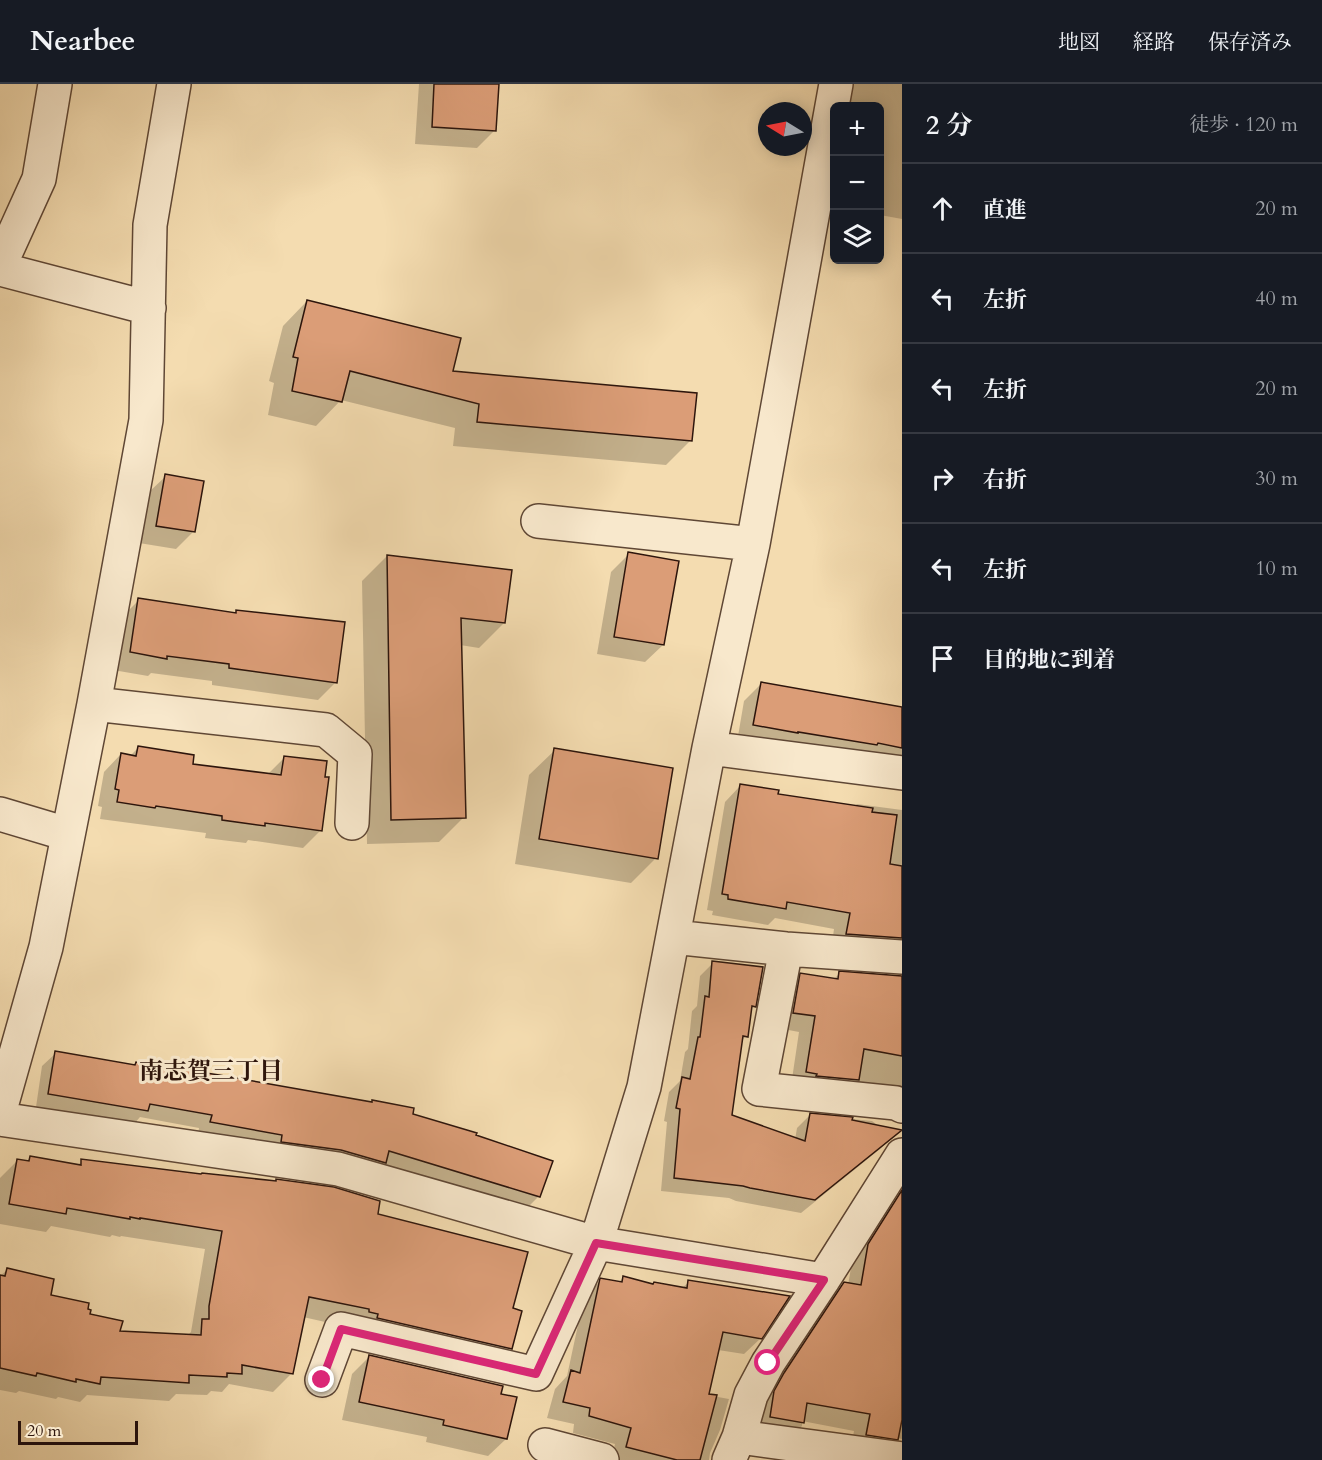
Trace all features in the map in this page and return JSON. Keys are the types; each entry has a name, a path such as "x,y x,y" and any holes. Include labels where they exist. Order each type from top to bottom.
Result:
{"street":[{"path":"55,84 39,179 0,267 149,308"},
{"path":"0,1110 46,947 94,704 146,420 150,225 174,84"},
{"path":"322,1380 341,1329 536,1374 596,1243 644,1087 709,748 753,544 836,84"},
{"path":"538,521 753,544"},
{"path":"94,704 326,730 355,754 352,823"},
{"path":"709,748 902,773"},
{"path":"0,814 67,834"},
{"path":"673,937 786,949 902,957"},
{"path":"786,949 759,1089 896,1103 902,1106"},
{"path":"0,1119 338,1169 596,1243 824,1280"},
{"path":"902,1155 824,1280 768,1363 751,1395 734,1448 902,1459"},
{"path":"545,1445 602,1460"}],"building":[{"path":"434,84 499,84 496,131 432,127"},
{"path":"307,300 461,338 453,371 697,393 692,441 477,422 479,404 350,371 342,402 292,391 298,358 293,357"},
{"path":"165,474 204,481 195,532 156,526"},
{"path":"628,552 679,561 664,645 614,637"},
{"path":"387,555 512,570 505,623 461,618 466,818 391,820"},
{"path":"138,598 236,613 236,610 345,622 337,683 229,668 229,664 167,656 167,659 130,652"},
{"path":"761,682 902,707 902,748 753,725"},
{"path":"138,746 194,755 193,764 281,775 284,756 327,761 325,777 329,777 322,831 222,820 222,816 117,802 119,790 115,789 121,753 136,756"},
{"path":"554,748 673,768 658,859 539,839"},
{"path":"740,784 779,790 778,794 873,808 872,812 897,815 890,864 902,866 902,938 846,934 850,913 787,902 786,909 728,899 728,895 722,894"},
{"path":"712,961 763,967 756,1007 752,1006 748,1037 743,1036 732,1115 805,1141 810,1113 853,1117 852,1120 902,1130 815,1200 743,1186 674,1178 680,1109 676,1108 682,1077 690,1079 698,1037 700,1037 705,996 709,997"},
{"path":"839,971 902,976 902,1056 864,1049 859,1080 816,1076 817,1074 806,1072 815,1016 793,1013 800,973 838,979"},
{"path":"55,1051 135,1065 136,1062 219,1075 414,1108 413,1114 477,1133 476,1135 553,1161 540,1197 389,1151 386,1163 341,1150 281,1142 282,1135 210,1122 212,1115 150,1104 148,1111 48,1094"},
{"path":"30,1156 81,1165 81,1159 334,1187 380,1201 378,1214 528,1252 513,1308 522,1311 512,1349 377,1318 378,1314 369,1312 369,1309 309,1297 293,1374 242,1365 242,1374 227,1373 227,1377 189,1375 189,1383 101,1377 100,1384 76,1379 76,1382 37,1373 36,1376 0,1368 0,1275 5,1276 7,1268 54,1279 51,1295 89,1303 90,1314 123,1321 120,1331 201,1335 202,1319 209,1319 209,1306 222,1231 67,1208 66,1214 9,1204 17,1159 29,1161"},
{"path":"902,1190 902,1420 898,1440 866,1435 870,1414 807,1403 804,1423 770,1417 774,1391 844,1282 861,1285 868,1244"},
{"path":"623,1276 653,1284 654,1282 687,1288 688,1280 790,1296 762,1339 723,1332 709,1394 717,1395 700,1460 677,1460 626,1447 631,1428 589,1416 590,1408 563,1402 571,1370 580,1373 600,1278 622,1282"},
{"path":"369,1355 503,1386 501,1394 517,1397 507,1439 443,1425 444,1420 359,1402"}],"district":[{"name":"南志賀三丁目","path":"211,1071"}],"route":[{"path":"322,1380 341,1329 536,1374 596,1243 824,1280 768,1363"}]}
